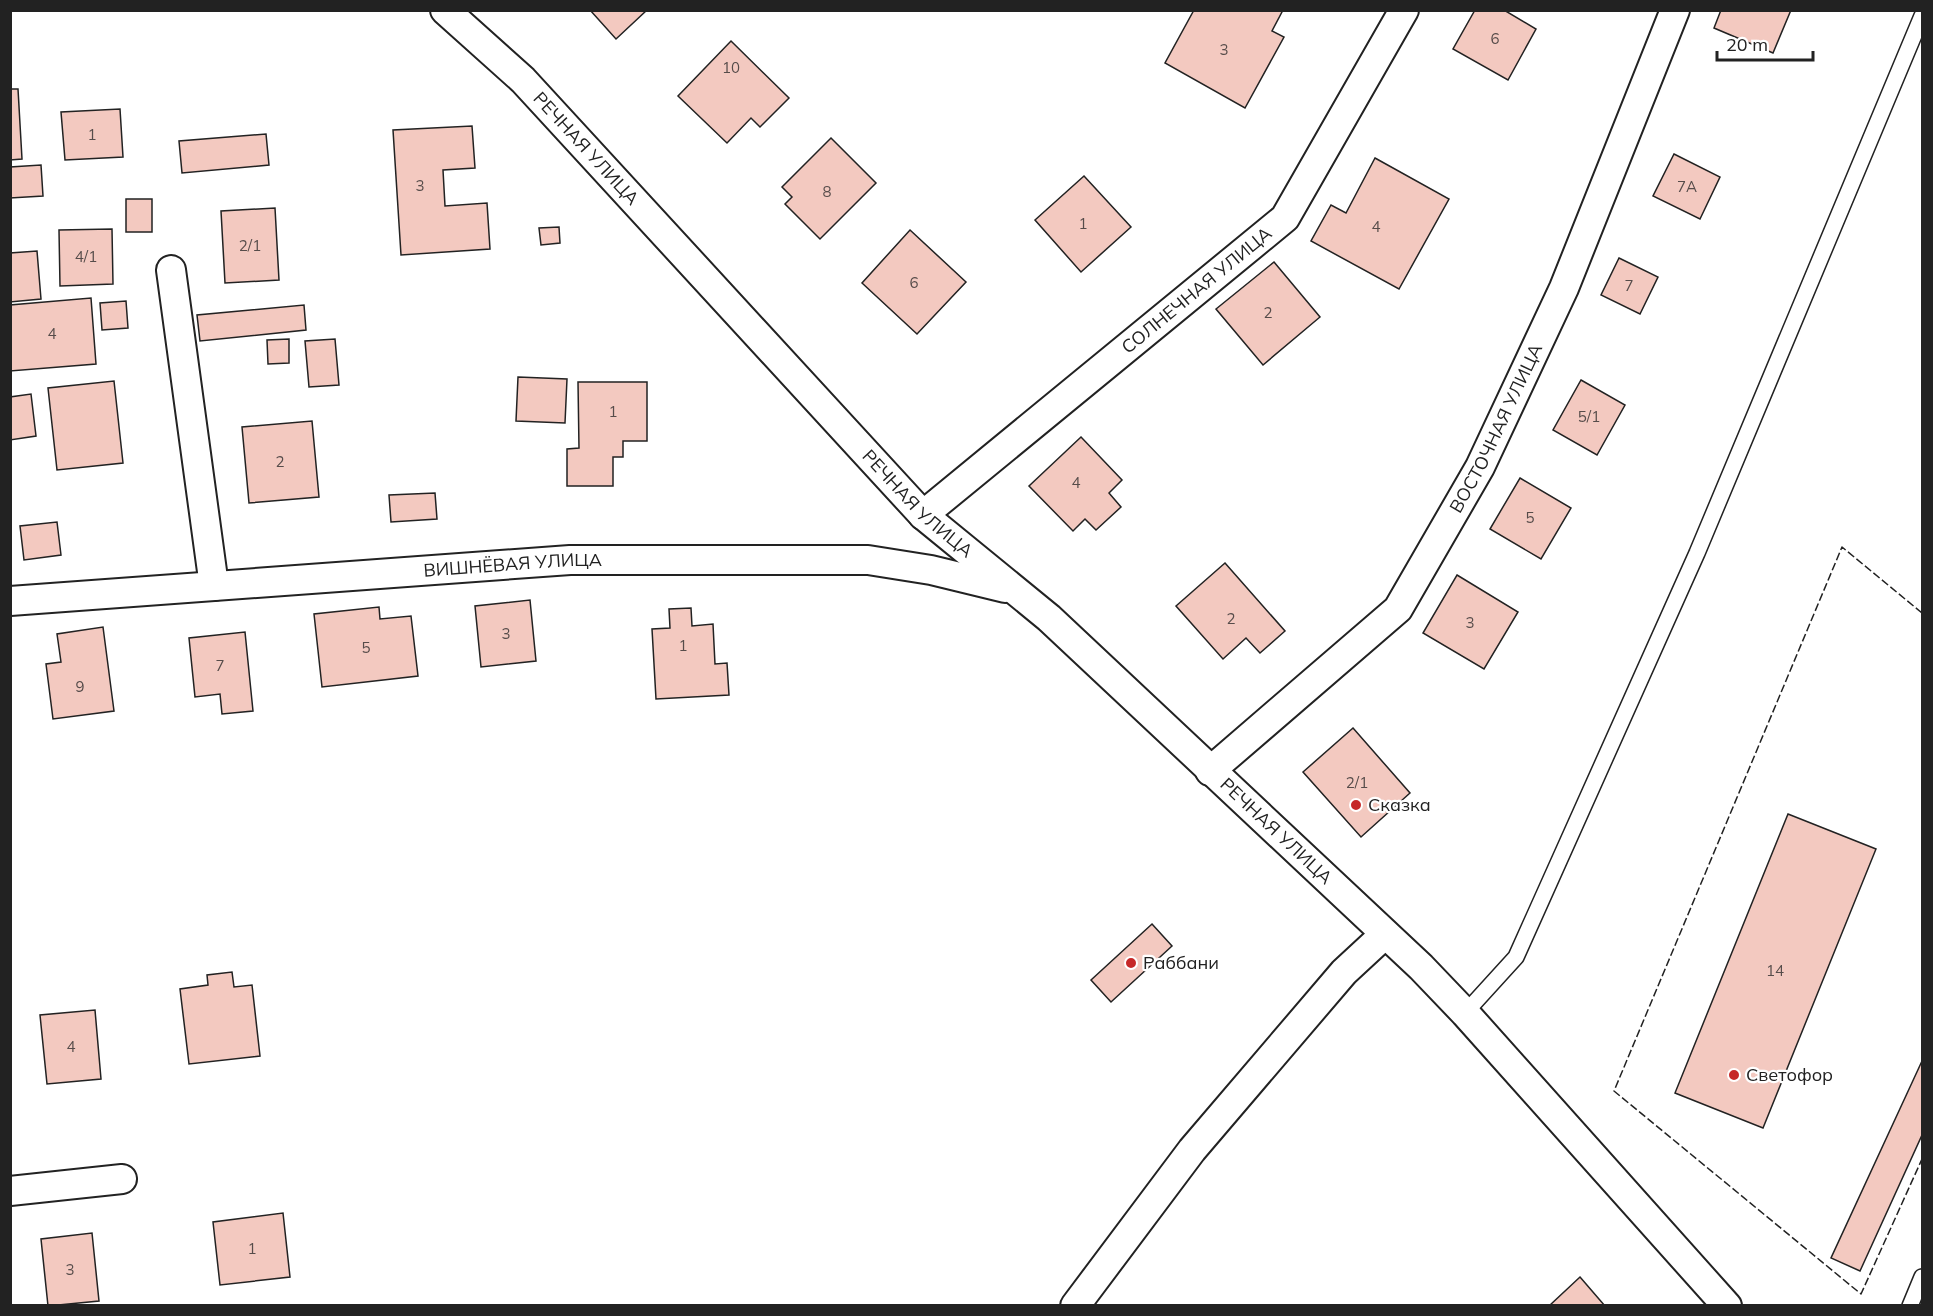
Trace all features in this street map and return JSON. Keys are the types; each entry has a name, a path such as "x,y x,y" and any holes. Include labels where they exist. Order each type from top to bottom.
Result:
{"street":[{"name":"РЕЧНАЯ УЛИЦА","path":"446,10 523,80 923,515 1049,618 1384,935 1421,967 1727,1305"},
{"name":"СОЛНЕЧНАЯ УЛИЦА","path":"923,515 1285,218 1404,10"},
{"name":"ВОСТОЧНАЯ УЛИЦА","path":"1210,771 1398,609 1480,467 1564,288 1675,10"},
{"path":"171,270 214,586"},
{"name":"ВИШНЁВАЯ УЛИЦА","path":"10,601 570,560 868,560 931,570 1013,590"},
{"path":"1075,1305 1192,1150 1344,972 1384,935"},
{"path":"10,1191 122,1179"}],"lane":[{"path":"1465,1013 1516,957 1697,554 1923,16"},
{"path":"1910,1305 1923,1277"}],"building":[{"path":"590,10 647,10 616,39"},
{"path":"1194,10 1283,10 1272,31 1284,37 1245,108 1165,63"},
{"path":"1475,10 1504,10 1536,29 1508,80 1453,49"},
{"path":"1721,10 1791,10 1773,53 1714,28"},
{"path":"731,41 789,98 760,127 751,118 727,143 678,96"},
{"path":"10,89 18,89 22,159 10,160"},
{"path":"120,109 123,157 65,160 61,112"},
{"path":"472,126 475,168 443,170 445,206 487,203 490,249 401,255 393,130"},
{"path":"266,134 269,165 182,173 179,141"},
{"path":"831,138 876,183 820,239 785,204 792,197 782,187"},
{"path":"1674,154 1720,177 1700,219 1653,196"},
{"path":"1375,158 1449,199 1399,289 1311,241 1331,205 1346,213"},
{"path":"41,165 43,196 10,198 10,167"},
{"path":"1084,176 1131,227 1081,272 1035,220"},
{"path":"126,199 152,199 152,232 126,232"},
{"path":"275,208 279,280 225,283 221,211"},
{"path":"559,227 560,243 541,245 539,228"},
{"path":"112,229 113,284 60,286 59,230"},
{"path":"910,230 966,282 917,334 862,283"},
{"path":"37,251 41,299 10,302 10,253"},
{"path":"1619,258 1658,277 1640,314 1601,295"},
{"path":"1274,262 1320,317 1263,365 1216,309"},
{"path":"91,298 96,364 10,371 10,305"},
{"path":"126,301 128,328 102,330 100,303"},
{"path":"304,305 306,330 200,341 197,315"},
{"path":"289,339 289,363 268,364 267,340"},
{"path":"335,339 339,385 309,387 305,341"},
{"path":"518,377 567,379 565,423 516,421"},
{"path":"1581,380 1625,405 1597,455 1553,430"},
{"path":"114,381 123,463 57,470 48,388"},
{"path":"578,382 647,382 647,441 623,441 623,457 613,457 613,486 567,486 567,449 579,448"},
{"path":"31,394 36,436 10,440 10,397"},
{"path":"312,421 319,497 249,503 242,427"},
{"path":"1081,437 1122,480 1109,493 1121,507 1096,530 1085,519 1073,531 1029,486"},
{"path":"1520,478 1571,508 1541,559 1490,529"},
{"path":"435,493 437,519 391,522 389,495"},
{"path":"57,522 61,555 24,560 20,526"},
{"path":"1225,563 1285,631 1260,653 1246,638 1223,659 1176,606"},
{"path":"1457,575 1518,612 1484,669 1423,633"},
{"path":"530,600 536,661 481,667 475,606"},
{"path":"379,607 380,619 411,616 418,676 322,687 314,614"},
{"path":"691,608 692,626 713,624 715,664 727,663 729,695 656,699 652,629 670,628 669,609"},
{"path":"103,627 114,711 53,719 46,664 61,662 57,634"},
{"path":"245,632 253,711 222,714 220,694 195,697 189,638"},
{"path":"1353,728 1410,793 1361,837 1303,772"},
{"path":"1788,814 1876,849 1763,1128 1675,1093"},
{"name":"Раббани","path":"1152,924 1172,946 1111,1002 1091,980"},
{"path":"232,972 234,987 252,985 260,1056 189,1064 180,989 208,985 207,975"},
{"path":"95,1010 101,1079 47,1084 40,1015"},
{"path":"1922,1061 1922,1135 1860,1271 1831,1258"},
{"path":"283,1213 290,1277 220,1285 213,1222"},
{"path":"92,1233 99,1301 48,1306 41,1239"},
{"path":"1580,1277 1605,1306 1549,1306"}],"fence":[{"path":"1922,613 1842,547 1614,1091 1861,1294 1922,1159"}],"place":[{"name":"Сказка","path":"1356,805"},
{"name":"Раббани","path":"1131,963"},
{"name":"Светофор","path":"1734,1075"}]}
